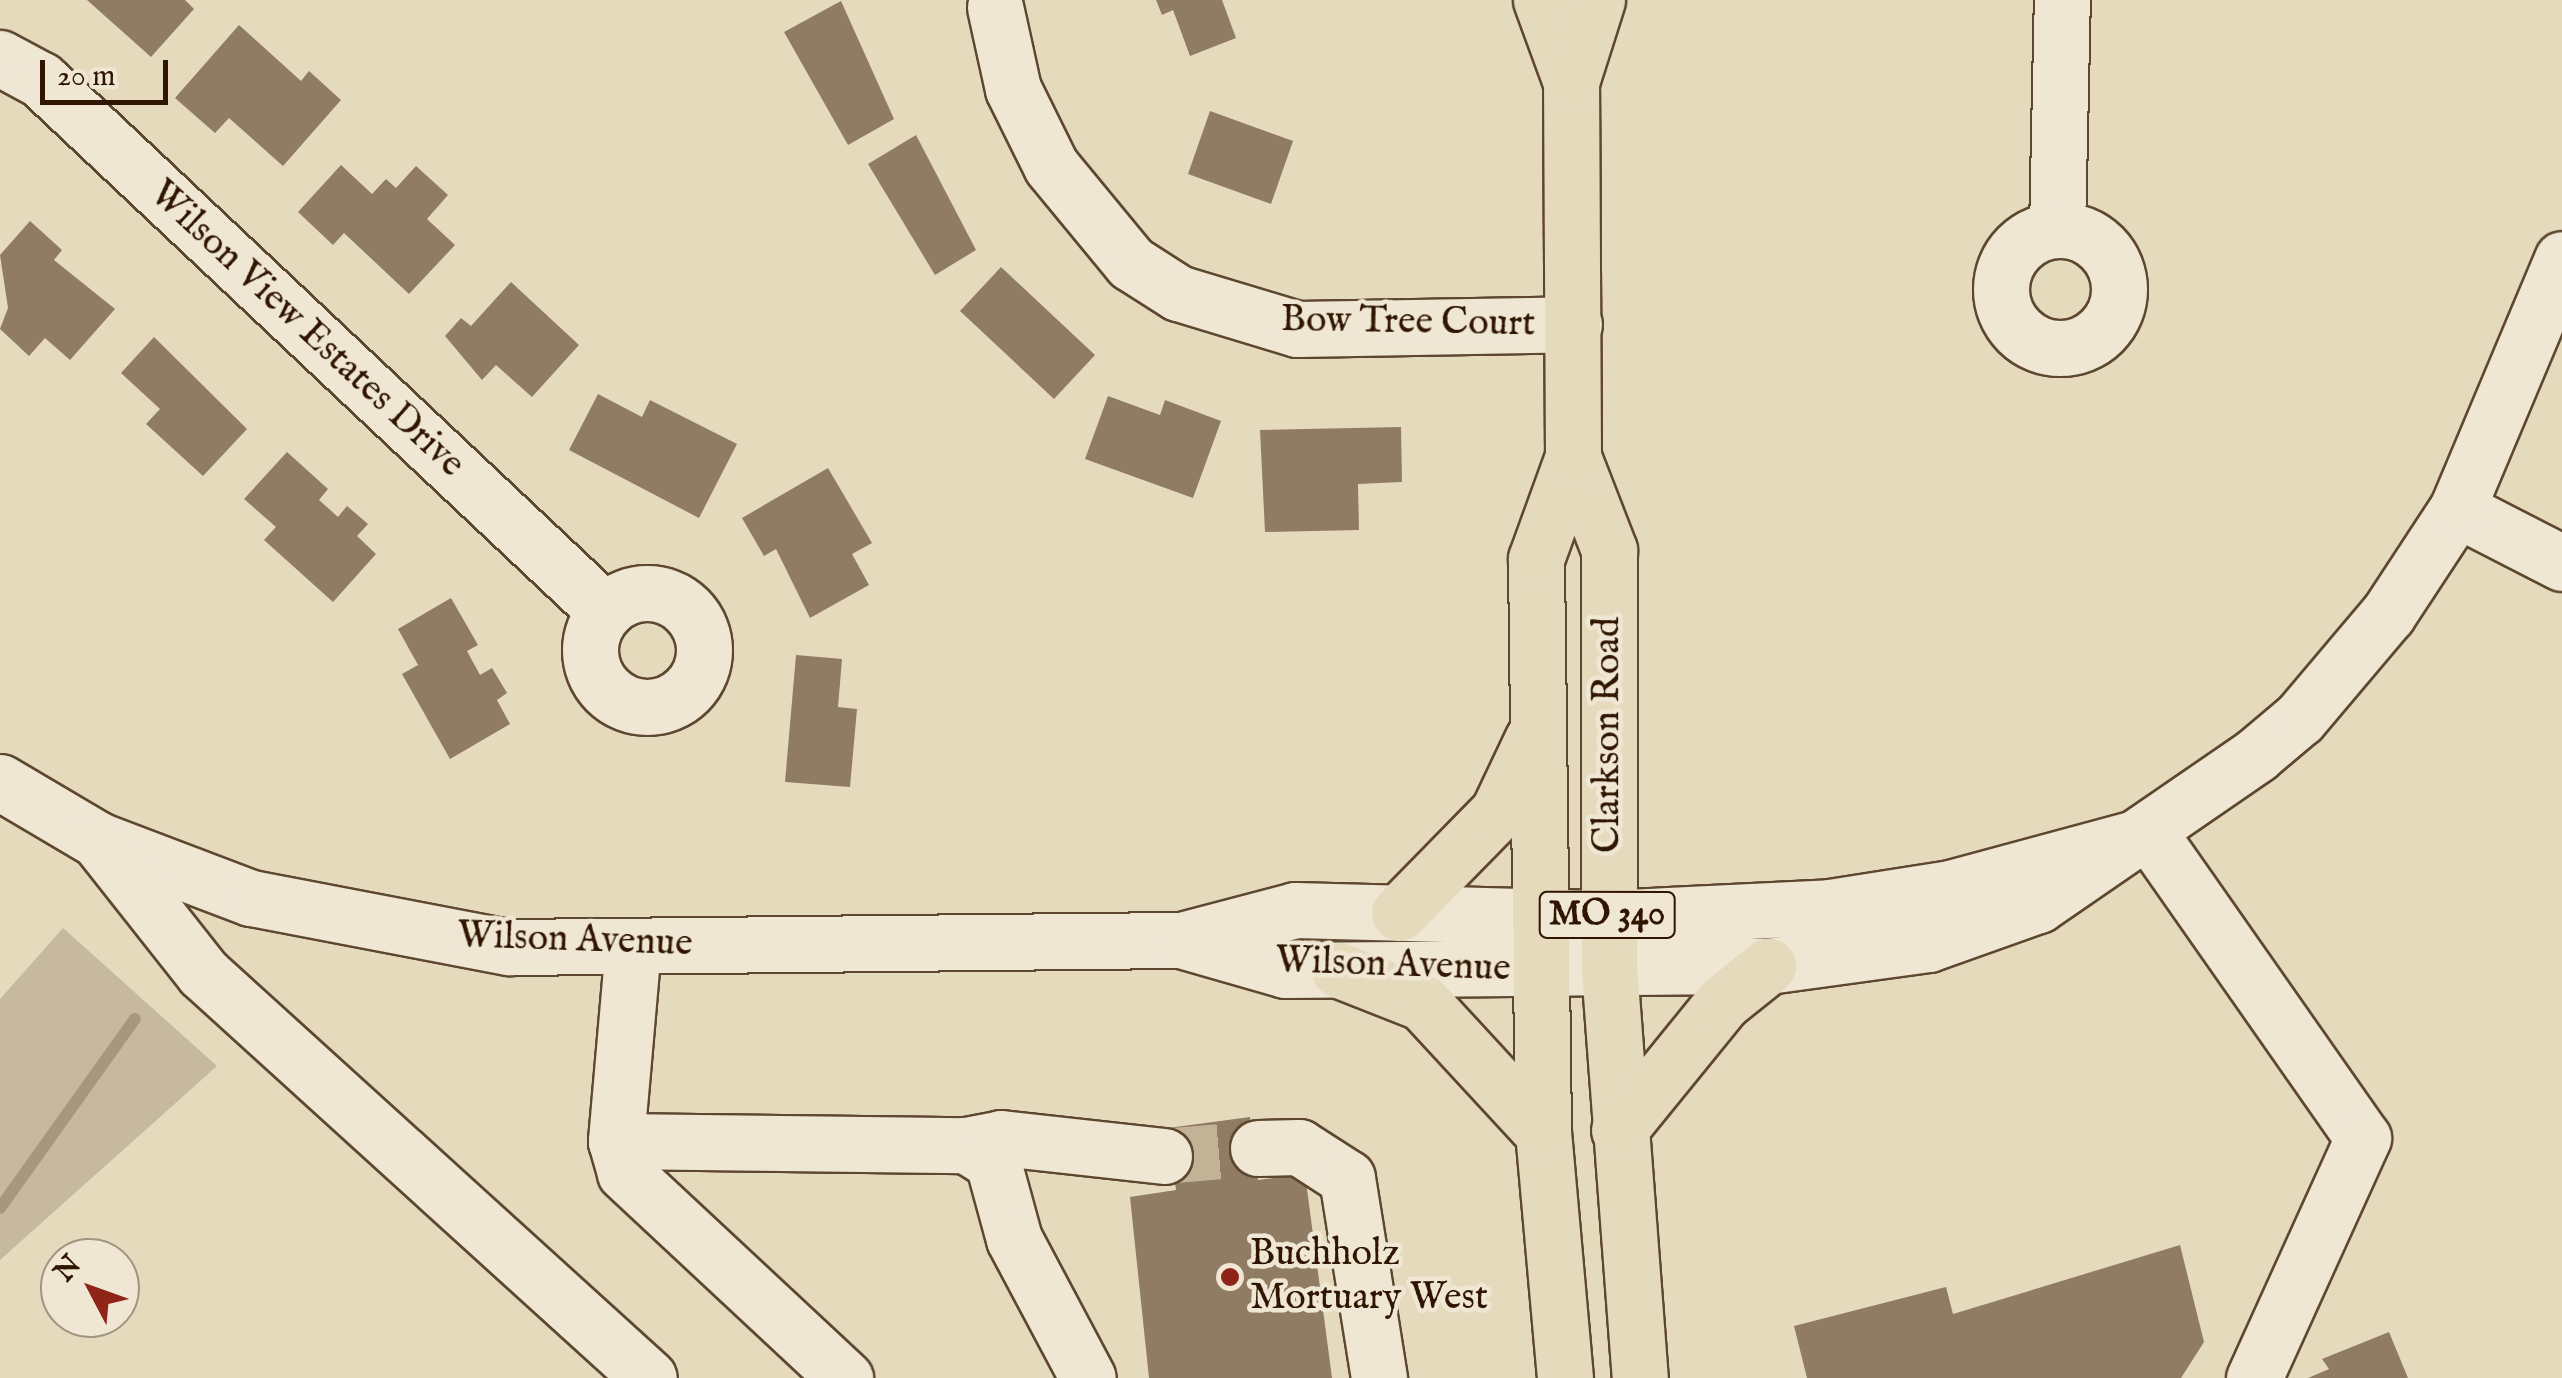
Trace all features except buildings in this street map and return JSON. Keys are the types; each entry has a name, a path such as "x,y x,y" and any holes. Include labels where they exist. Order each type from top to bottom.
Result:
{"main road":[{"name":"Clarkson Road","path":"1541,0 1571,82"},
{"name":"Clarkson Road","path":"1565,1378 1543,1133 1536,559 1573,457 1571,82 1597,0"},
{"name":"Clarkson Road","path":"1573,457 1609,550 1608,943 1640,1378"},
{"path":"1400,913 1498,812 1538,728"},
{"path":"1620,1130 1723,1002 1768,966"},
{"path":"1339,970 1423,1004 1543,1133"}],"street":[{"path":"2057,230 2062,0"},
{"name":"Bow Tree Court","path":"991,2 1013,89 1051,166 1131,262 1178,293 1297,329 1574,324"},
{"name":"Wilson View Estates Drive","path":"0,58 41,80 604,611"},
{"path":"1608,943 1768,966 1928,944 2038,904 2150,834 2300,718 2388,614 2457,508 2562,259"},
{"path":"2457,508 2562,563"},
{"name":"Wilson Avenue","path":"0,782 98,840 251,898 370,927 509,947 1181,940 1295,910 1538,917 1608,943"},
{"path":"1608,943 1933,891 2150,834"},
{"path":"2150,834 2364,1138 2254,1378"},
{"path":"98,840 203,973 648,1378"},
{"name":"Wilson Avenue","path":"1181,940 1284,970 1539,970 1608,943"},
{"path":"633,946 616,1142 644,1198 845,1378"},
{"path":"616,1142 966,1145 1001,1138 1164,1156"},
{"path":"966,1145 992,1162 1014,1240 1088,1378"},
{"path":"1258,1148 1299,1147 1347,1178 1378,1378"}],"shaded area":[{"path":"63,928 217,1066 0,1260 0,999"}],"waterway":[{"path":"0,1208 135,1019"}],"tunnel":[{"path":"1164,1156 1258,1148"}],"place":[{"name":"Buchholz Mortuary West","path":"1230,1277"}]}
